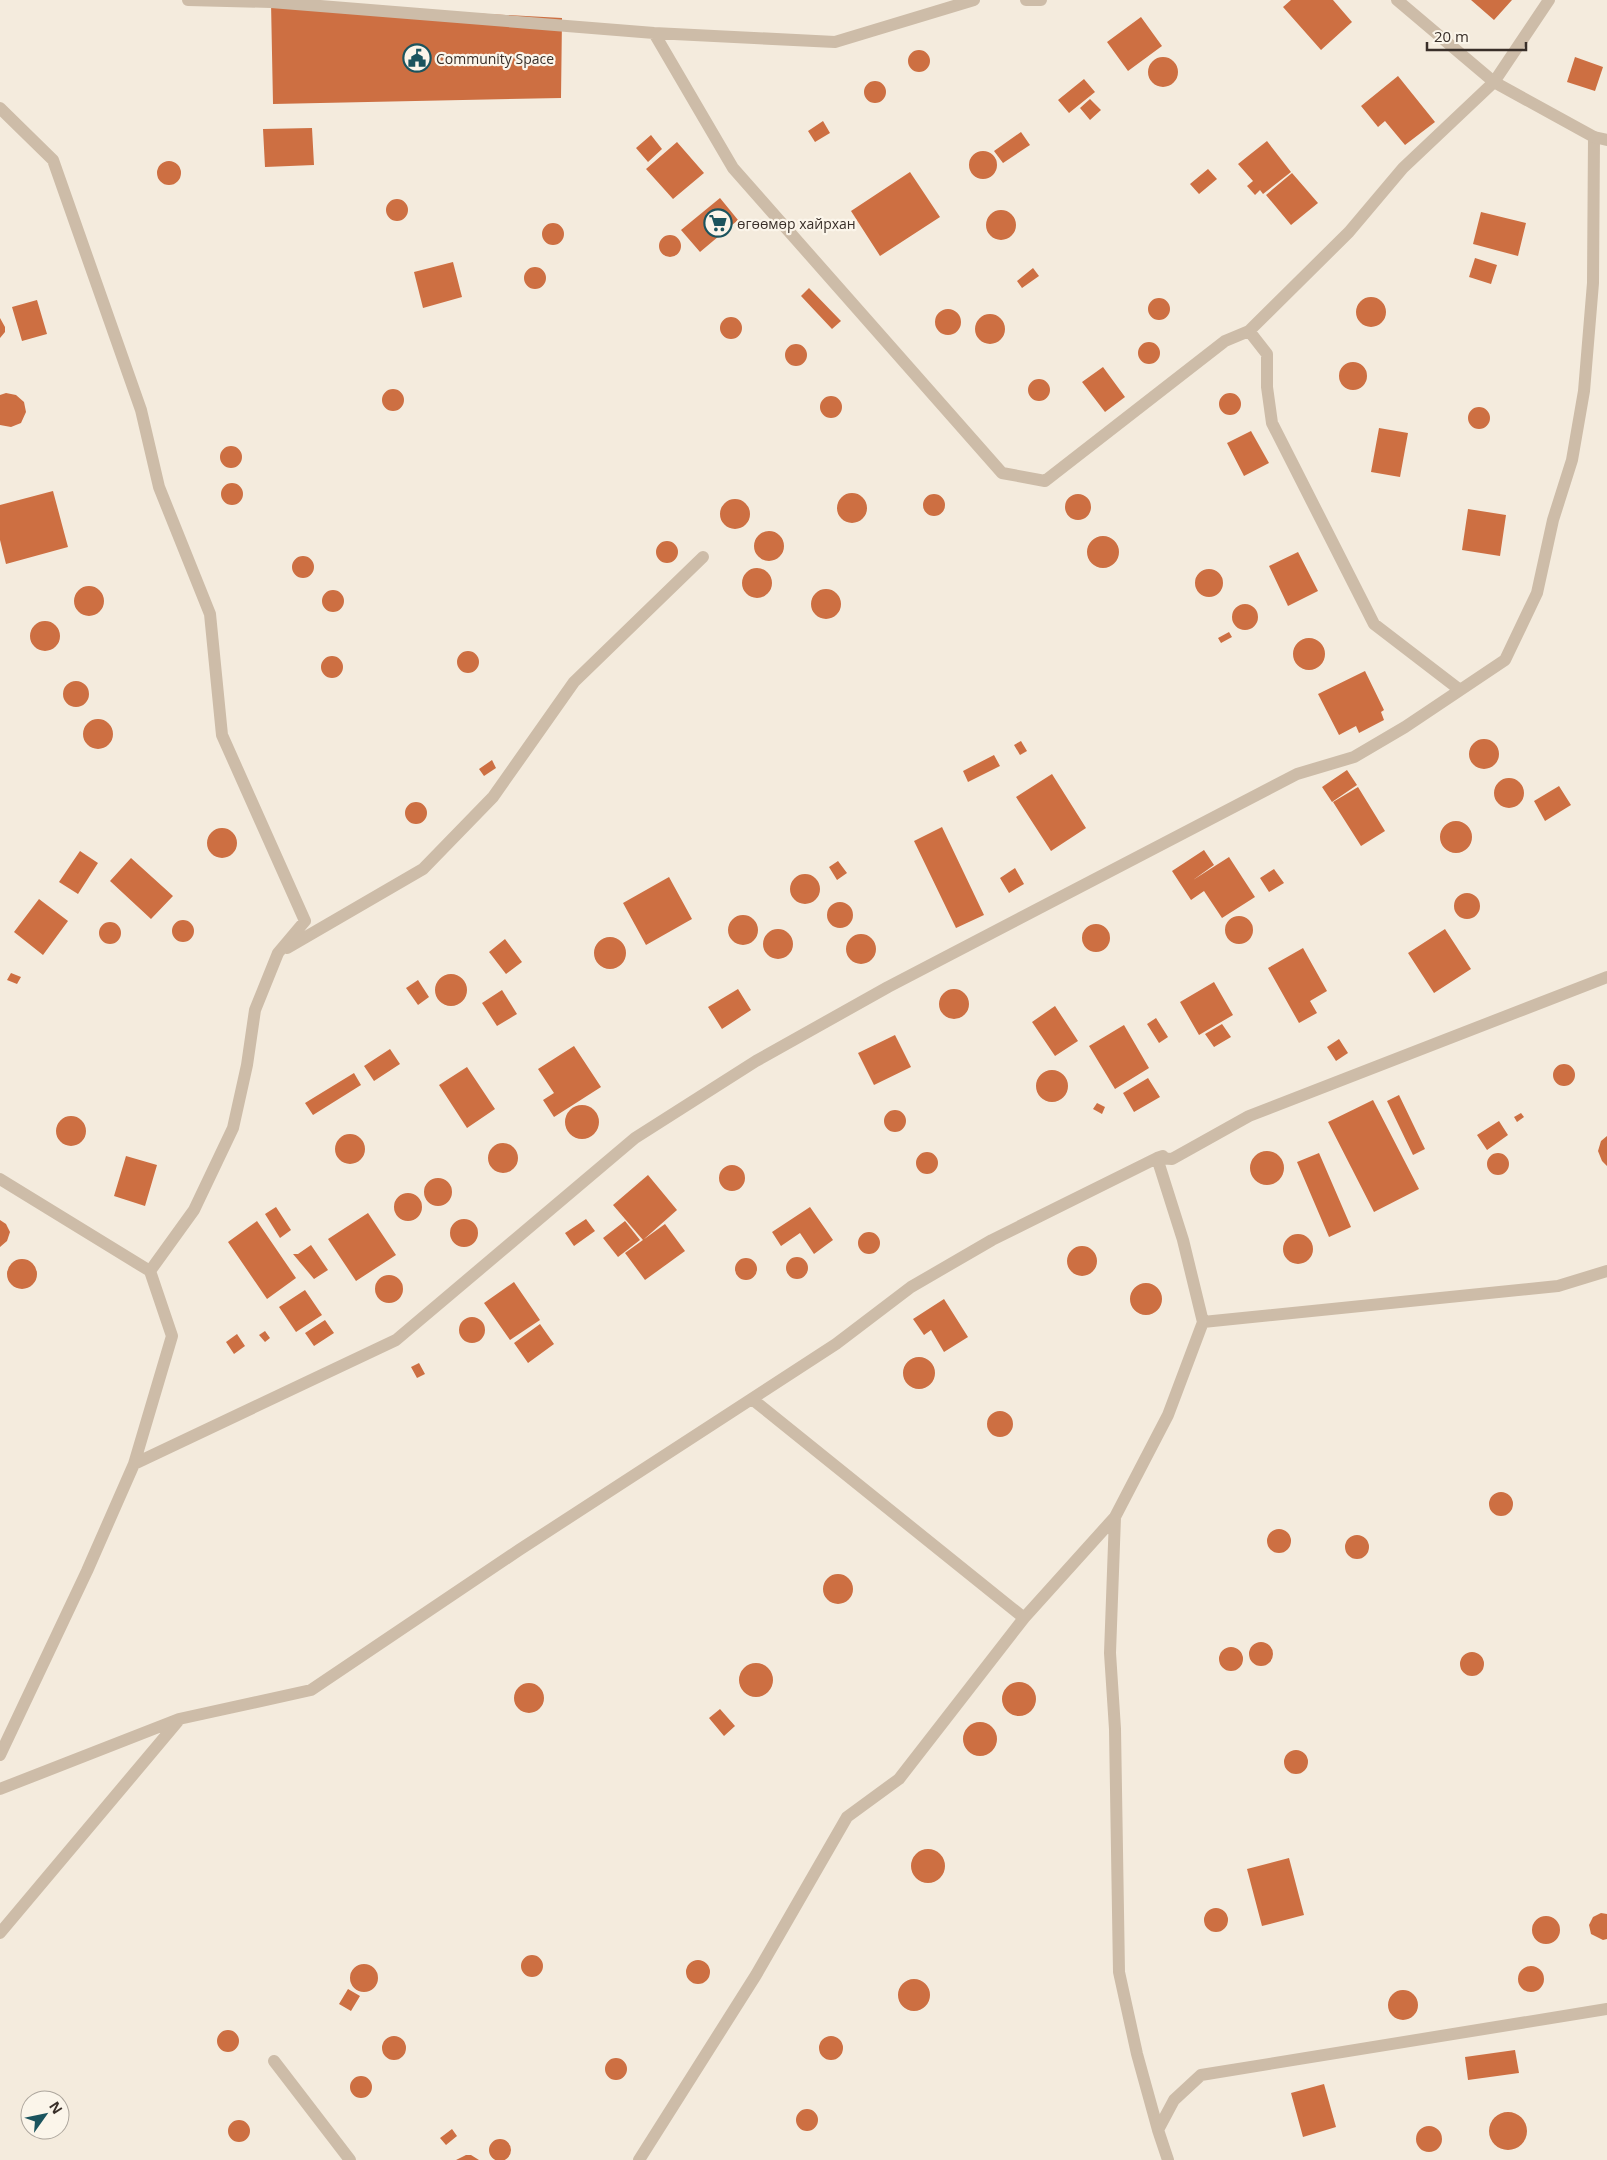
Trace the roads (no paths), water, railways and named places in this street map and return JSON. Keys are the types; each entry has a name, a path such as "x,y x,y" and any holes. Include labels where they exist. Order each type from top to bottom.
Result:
{"street":[{"path":"188,0 271,2 654,33 835,42 974,0"},
{"path":"1026,0 1041,0"},
{"path":"134,1464 396,1340 635,1138 756,1061 888,987 1297,774 1354,757 1505,660 1537,593 1553,520 1572,460 1584,391 1593,283 1601,138 1494,82 1397,0"},
{"path":"654,33 733,168 1002,473 1045,481 1225,341 1249,331 1349,232 1424,148 1494,82 1549,0"},
{"path":"0,108 53,160 141,410 160,487 210,614 222,735 306,921 278,953 256,1010 247,1065 233,1128 194,1210 150,1271"},
{"path":"1249,331 1267,354 1267,387 1272,423 1374,624 1460,690"},
{"path":"278,953 423,869 493,797 574,682 703,557"},
{"path":"0,1789 179,1719 311,1690 519,1550 836,1344 911,1287 992,1240 1158,1158 1172,1159 1249,1116 1607,977"},
{"path":"640,2160 761,1967 847,1817 899,1779 1024,1618 1115,1516 1168,1415 1202,1322 1183,1240 1158,1158"},
{"path":"0,1179 150,1271 172,1336 134,1464 0,1755"},
{"path":"1202,1322 1558,1286 1607,1271"},
{"path":"752,1399 1024,1618"},
{"path":"1115,1516 1110,1653 1115,1729 1119,1972 1137,2054 1168,2160"},
{"path":"0,1932 179,1719"},
{"path":"1158,2130 1174,2100 1201,2075 1607,2009"},
{"path":"274,2061 350,2160"}],"place":[{"name":"Community Space","path":"417,58"},
{"name":"өгөөмөр хайрхан","path":"718,223"}]}
